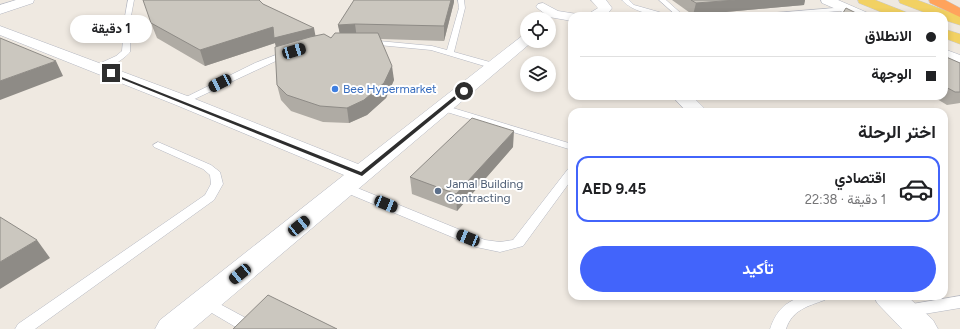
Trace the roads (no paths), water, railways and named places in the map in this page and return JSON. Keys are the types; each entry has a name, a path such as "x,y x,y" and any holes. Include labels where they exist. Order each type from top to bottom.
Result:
{"highway":[{"path":"935,0 960,13"}],"main road":[{"path":"864,0 893,12"},
{"path":"905,0 935,12"},
{"path":"948,17 960,22"},
{"path":"948,34 960,39"}],"street":[{"path":"0,10 28,0"},
{"path":"827,0 854,12"},
{"path":"543,9 554,14 568,17"},
{"path":"556,22 568,18"},
{"path":"0,30 183,101 354,181"},
{"path":"170,329 206,302 520,45"},
{"path":"948,56 960,62"},
{"path":"685,100 694,108"}],"lane":[{"path":"97,68 119,58 126,52 128,16 131,0"},
{"path":"450,52 462,8 461,0"},
{"path":"625,0 632,6 655,12"},
{"path":"662,0 676,12"},
{"path":"810,12 847,9"},
{"path":"360,42 413,45 450,52 494,66"},
{"path":"183,101 258,65 296,51"},
{"path":"443,108 568,146"},
{"path":"23,329 210,197 217,184 216,174 207,167 158,145"},
{"path":"354,181 481,244 493,248 507,248 518,243 568,176"},
{"path":"778,329 784,312 810,300"},
{"path":"206,302 252,329"},
{"path":"905,312 960,302"}],"place":[{"name":"Bee Hypermarket","path":"335,89"},
{"name":"Jamal Building Contracting","path":"438,191"}]}
